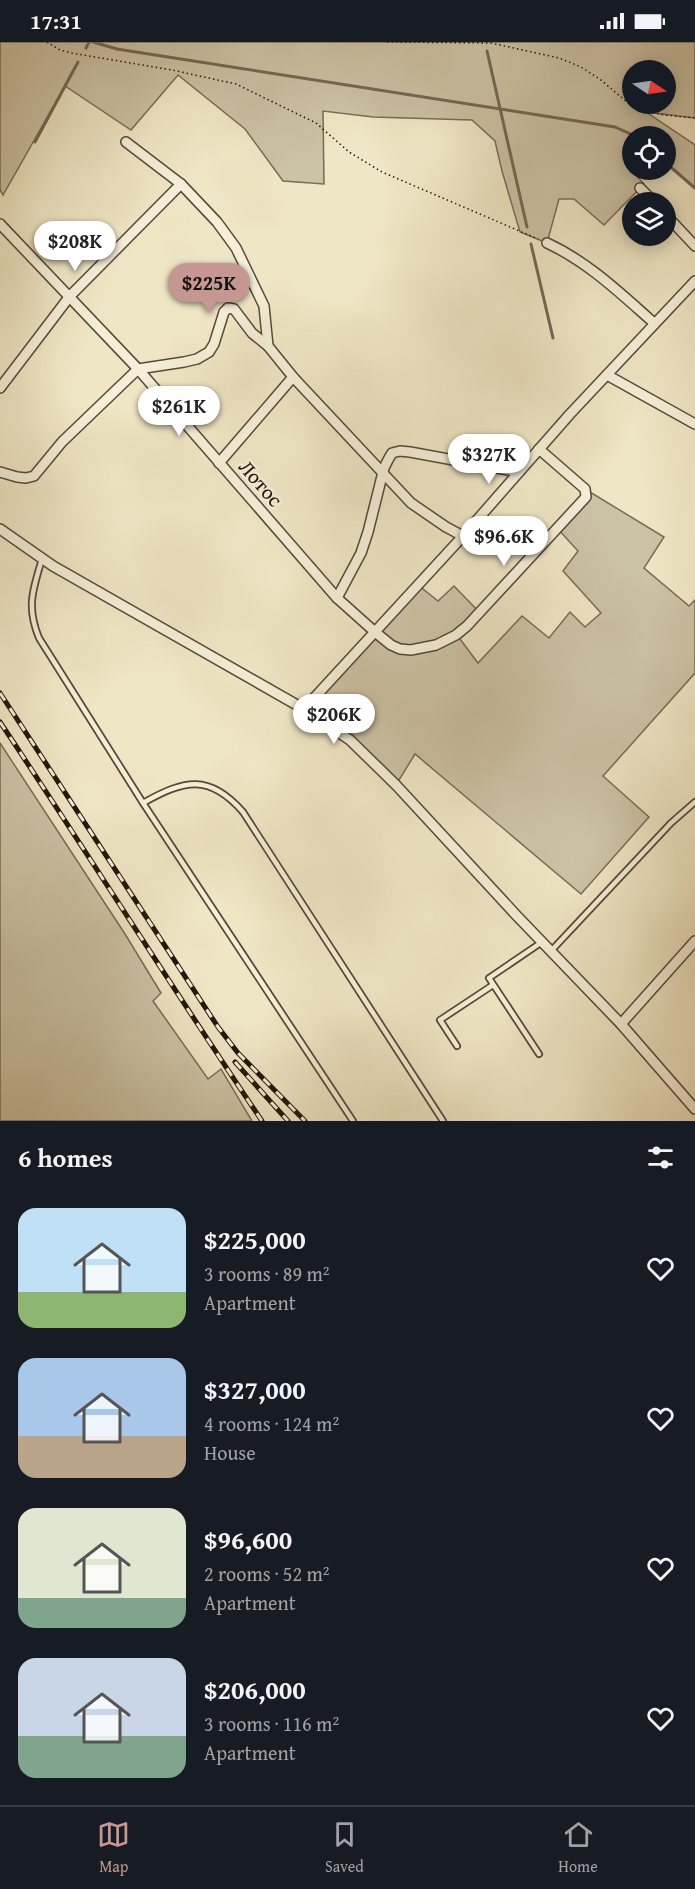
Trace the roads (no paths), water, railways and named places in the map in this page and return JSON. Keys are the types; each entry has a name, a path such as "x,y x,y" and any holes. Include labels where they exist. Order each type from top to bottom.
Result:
{"street":[{"path":"126,142 182,184 217,222 236,248 264,306 268,346"},
{"path":"0,388 70,296 182,184"},
{"path":"640,188 644,192"},
{"name":"Лотос","path":"0,224 138,369 337,598 391,645 400,649 411,650 436,645 473,621 586,496 585,489 539,449"},
{"path":"676,226 695,246"},
{"path":"547,243 591,268 654,323"},
{"path":"304,709 654,323 695,281"},
{"path":"0,472 17,477 34,476 62,442 138,369 177,364 209,352 214,344 224,312 228,308 234,309 245,325 268,346 292,377 411,503 463,536"},
{"path":"607,375 695,424"},
{"path":"219,463 292,377"},
{"path":"337,598 361,552 382,473 392,453 400,450 519,472"},
{"path":"0,529 42,559 304,709 350,740 621,1024 695,1109"},
{"path":"621,1024 695,941"}],"lane":[{"path":"42,559 30,604 32,621 39,638 143,803 353,1121"},
{"path":"143,803 167,790 191,783 220,790 231,798 243,812 443,1121"},
{"path":"551,951 671,823 695,802"},
{"path":"539,1054 489,978 542,942"},
{"path":"457,1046 440,1020 493,985"}],"waterway":[{"path":"86,48 89,42"},
{"path":"93,42 117,49 615,127 622,130"},
{"path":"487,51 527,227"},
{"path":"35,142 78,62"},
{"path":"676,172 695,188"},
{"path":"531,244 553,338"}],"railway":[{"path":"0,693 218,1027 238,1053 305,1121"},
{"path":"0,722 262,1121"},
{"path":"235,1062 288,1121"}]}
